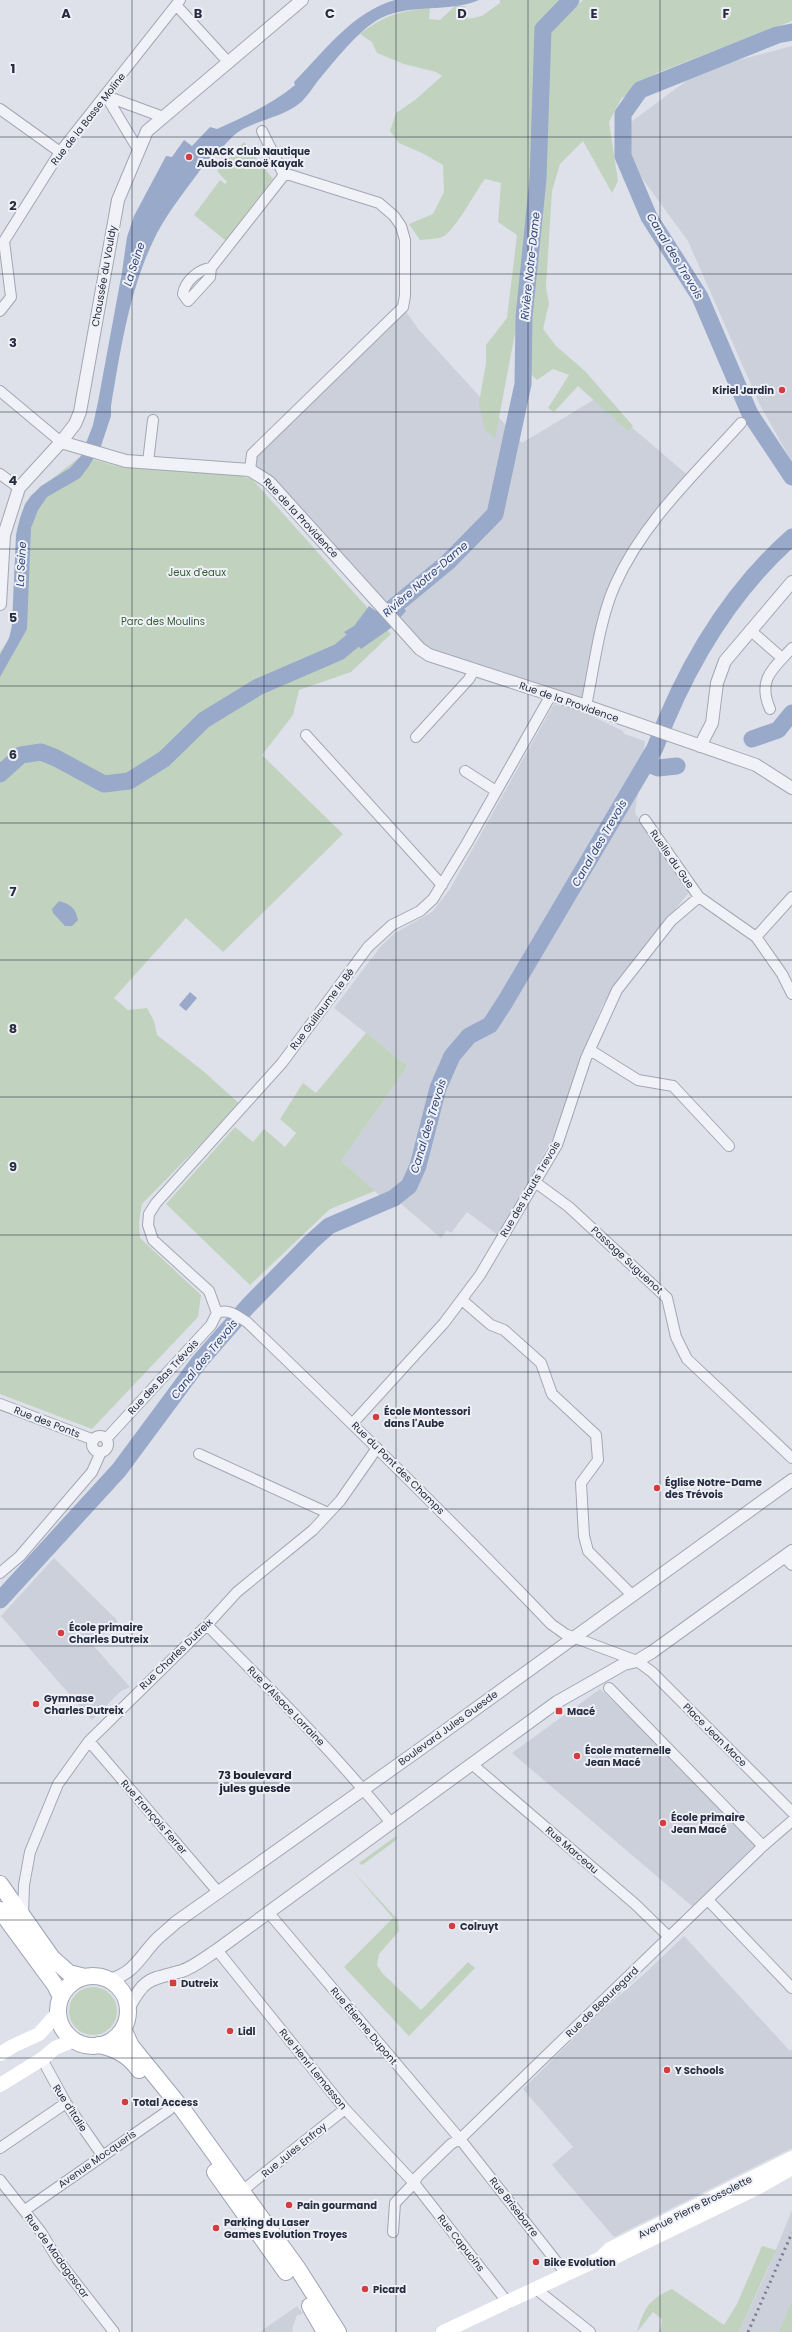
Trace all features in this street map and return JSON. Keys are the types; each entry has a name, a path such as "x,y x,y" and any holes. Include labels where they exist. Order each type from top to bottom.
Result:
{"main road":[{"path":"0,1884 52,1958 69,1973 86,1977 100,1976 110,1980 123,1992 128,2009 122,2030 116,2037 99,2045"},
{"path":"0,1910 55,1985 61,1997"},
{"path":"86,1977 71,1984 61,1997 58,2013 63,2028 74,2040 82,2044 99,2045 117,2050 128,2057 169,2110 298,2288 325,2332"},
{"path":"0,2054 39,2034 58,2013"},
{"path":"122,2030 131,2046 183,2110 242,2191 312,2289 338,2332"},
{"path":"0,2085 42,2059 55,2048 74,2040"},
{"name":"Avenue Pierre Brossolette","path":"443,2332 567,2275 600,2258 610,2249 792,2158"},
{"name":"Avenue Pierre Brossolette","path":"600,2258 615,2258 757,2188 792,2168"}],"street":[{"name":"Chaussée du Vouldy","path":"0,604 4,535 19,488 62,442 75,424 80,412 118,200 147,131 302,0"},
{"path":"178,3 229,63"},
{"name":"Rue de la Basse Moline","path":"0,311 11,297 4,240 60,152 106,96 178,3"},
{"path":"106,96 164,117"},
{"path":"106,96 139,151"},
{"path":"0,109 60,152"},
{"path":"262,131 284,175"},
{"path":"212,268 284,175"},
{"path":"0,391 62,442 126,461 250,470 252,454 403,307 405,296 405,240 401,226 394,216 379,203 290,175 284,175"},
{"path":"148,462 153,420"},
{"path":"586,706 605,617 614,586 628,559 644,534 674,495 741,423"},
{"name":"Rue de la Providence","path":"250,470 269,482 420,649 429,655 586,706 670,737 756,765 792,788"},
{"path":"0,474 19,488"},
{"path":"700,746 712,723 717,683 725,661 792,582"},
{"path":"750,630 782,658"},
{"path":"770,709 765,698 764,686 767,675 792,648"},
{"path":"416,737 469,679 474,670"},
{"name":"Rue Guillaume le Bé","path":"222,1312 209,1291 152,1240 148,1226 149,1214 156,1202 282,1063 368,947 392,925 420,911 433,898 442,885 551,695"},
{"path":"306,735 442,885"},
{"path":"465,771 496,791"},
{"name":"Ruelle du Gue","path":"646,820 699,897"},
{"path":"756,937 792,896"},
{"path":"699,897 756,937 782,974 792,994"},
{"name":"Rue des Hauts Trevois","path":"353,1423 444,1323 480,1275 557,1145 590,1050 617,990 671,921 699,897"},
{"path":"590,1050 638,1080 673,1086 730,1146"},
{"name":"Passage Suguenot","path":"535,1182 569,1207 667,1298 676,1337 687,1359 792,1458"},
{"path":"462,1300 491,1325 504,1330 541,1363 552,1394 596,1435 598,1460 581,1483 584,1536 588,1552 632,1595"},
{"name":"Rue du Pont des Champs","path":"222,1312 247,1322 353,1423 479,1549 551,1624 573,1637 637,1660"},
{"name":"Rue des Bas Trévois","path":"106,1439 222,1312"},
{"name":"Rue des Ponts","path":"0,1404 94,1440"},
{"path":"0,1573 20,1556 92,1472 101,1452 105,1451 108,1446 106,1439 101,1436 94,1440 93,1447 101,1452"},
{"name":"Rue Charles Dutreix","path":"23,1915 24,1885 30,1852 58,1784 89,1741 207,1625 237,1592 290,1550 340,1501 377,1448"},
{"path":"199,1454 328,1513"},
{"name":"Boulevard Jules Guesde","path":"110,1980 122,1976 132,1970 156,1940 175,1923 219,1893 792,1480"},
{"path":"128,2009 137,1992 148,1981 162,1975 183,1970 217,1950 473,1765 557,1702 624,1664 637,1660 789,1558"},
{"name":"Rue d'Alsace Lorraine","path":"207,1625 326,1746 391,1823"},
{"name":"Place Jean Mace","path":"637,1660 792,1812"},
{"path":"609,1688 763,1846"},
{"name":"Rue François Ferrer","path":"89,1741 219,1893"},
{"name":"Rue Marceau","path":"473,1765 635,1904 669,1937"},
{"name":"Rue de Beauregard","path":"393,2232 394,2203 414,2183 418,2176 451,2144 460,2140 763,1846 792,1821"},
{"path":"708,1900 792,1988"},
{"name":"Rue Étienne Dupont","path":"268,1912 460,2140"},
{"name":"Rue Henri Lemasson","path":"217,1950 345,2109 414,2183"},
{"name":"Rue d'Italie","path":"42,2059 66,2102 102,2155"},
{"path":"0,2148 66,2102"},
{"name":"Rue Jules Enfroy","path":"242,2191 345,2109"},
{"name":"Avenue Mocqueris","path":"25,2210 102,2155 169,2110"},
{"name":"Rue Brisebarre","path":"460,2140 567,2275"},
{"name":"Rue de Madagascar","path":"0,2180 25,2210 58,2260 114,2332"},
{"name":"Rue Capucins","path":"414,2183 508,2303"},
{"path":"536,2289 590,2332"}],"shaded area":[{"path":"792,46 792,462 760,405 688,241 628,159 627,125 701,70"},
{"path":"405,310 419,330 522,443 600,396 635,430 691,478 634,552 605,612 589,709 422,653 253,462 270,441"},
{"path":"554,704 586,713 623,731 624,734 645,741 635,813 691,890 621,975 602,1006 578,1066 561,1124 498,1235 467,1212 451,1233 447,1230 441,1238 400,1203 380,1196 341,1161 408,1066 334,1008 381,946 395,933 432,912 450,889"},
{"name":"École primaire Charles Dutreix","path":"54,1558 118,1621 92,1644 130,1687 121,1691 92,1720 1,1616"},
{"path":"600,1689 634,1721 755,1845 693,1907 512,1753"},
{"name":"Y Schools","path":"684,1936 790,2051 792,2049 792,2148 614,2237 552,2165 573,2147 523,2089 599,2013 641,1977"},
{"path":"792,2210 792,2332 739,2332 765,2276"},
{"path":"297,2306 303,2314 297,2315 292,2329 293,2332 260,2332"}],"green space":[{"path":"500,0 560,0 539,26 537,139 530,225 520,307 495,439 485,430 479,403 486,363 486,345 507,318 517,235 498,222 501,183 485,179 459,220 447,234 440,238 420,240 409,224 433,214 444,192 443,165 422,153 399,143 390,131 396,113 415,100 442,76 436,72 404,64 377,53 372,42 360,34 385,18 419,9 430,8 429,19 440,20 455,6 465,6 468,19 482,16 500,3"},
{"path":"583,0 792,0 792,21 657,73 621,99 609,122 618,181 612,193 583,141 560,164 552,191 546,287 549,304 543,329 556,346 585,371 633,426 628,431 578,386 554,412 548,408 569,375 553,369 537,380 527,371 528,339 544,147 544,71 547,36 550,30 561,19"},
{"path":"244,142 273,179 226,241 194,215 220,180 225,184 227,182 217,171"},
{"name":"Parc des Moulins","path":"81,456 120,467 234,474 252,479 391,634 351,672 299,690 293,715 262,755 343,834 223,952 186,918 114,998 128,1010 147,1008 154,1021 157,1035 202,1070 240,1104 142,1204 139,1222 140,1238 201,1295 198,1317 92,1429 0,1394 0,652 11,637 17,529 30,496"},
{"path":"366,1033 408,1066 341,1161 375,1191 330,1209 250,1285 166,1204 235,1127 253,1142 264,1129 285,1147 296,1133 280,1119 303,1083 316,1093"},
{"path":"396,1836 397,1838 395,1841 362,1865 359,1863"},
{"path":"351,1869 398,1920 399,1931 379,1954 377,1965 382,1973 421,2010 468,1962 475,1968 409,2036 344,1967 393,1918"},
{"path":"93,1987 102,1989 110,1994 115,2002 117,2011 115,2020 110,2028 102,2033 93,2035 84,2033 76,2028 71,2020 69,2011 71,2002 76,1994 84,1989"},
{"path":"762,2246 776,2250 739,2332 658,2332 661,2328 662,2319 653,2312 637,2332 648,2305 672,2289 724,2325 737,2304"},
{"path":"792,2301 792,2332 779,2332"}],"water":[{"name":"La Seine","path":"395,0 479,0 455,6 417,9 393,13 373,23 355,38 300,103 286,112 238,132 217,153 207,160 157,233 133,295 111,406 111,416 101,446 80,478 47,497 38,510 31,528 27,629 0,677 0,655 9,638 12,626 16,535 20,518 25,504 31,496 41,486 70,468 81,456 93,425 98,402 127,237 134,216 166,156 172,157 184,140 192,146 210,127 217,129 258,110 286,92 295,85 294,82 352,23 365,14"},
{"path":"394,597 406,611 391,628 361,649 344,632 354,626 369,606 376,611"},
{"path":"59,901 74,909 78,920 72,926 65,926 53,913 52,909"},
{"path":"190,992 197,998 186,1011 179,1005"}],"waterway":[{"name":"Rivière Notre-Dame","path":"0,774 21,755 41,752 56,758 104,784 129,781 164,759 204,720 258,687 339,652 448,562 495,514 523,384 524,317 538,179 543,29 571,0"},
{"name":"Canal des Trevois","path":"792,32 777,35 640,90 623,114 623,156 649,217 700,297 750,414 792,477"},
{"name":"Canal des Trevois","path":"0,1600 119,1470 199,1362 248,1306 311,1242 329,1226 394,1198 409,1186 418,1166 438,1088 452,1056 469,1036 490,1025 655,748 680,689 711,634 728,608 748,583 769,559 792,537"},
{"path":"752,739 778,730 792,713"},
{"path":"646,763 658,768 677,766"}],"railway":[{"path":"748,2332 792,2233"}],"place":[{"name":"CNACK Club Nautique Aubois Canoë Kayak","path":"189,157"},
{"name":"Kiriel Jardin","path":"782,390"},
{"name":"École Montessori dans l'Aube","path":"376,1417"},
{"name":"Église Notre-Dame des Trévois","path":"657,1488"},
{"name":"École primaire Charles Dutreix","path":"61,1633"},
{"name":"Gymnase Charles Dutreix","path":"36,1704"},
{"name":"Macé","path":"559,1711"},
{"name":"École maternelle Jean Macé","path":"577,1756"},
{"name":"École primaire Jean Macé","path":"663,1823"},
{"name":"Colruyt","path":"452,1926"},
{"name":"Dutreix","path":"173,1983"},
{"name":"Lidl","path":"230,2031"},
{"name":"Y Schools","path":"667,2070"},
{"name":"Total Access","path":"125,2102"},
{"name":"Pain gourmand","path":"289,2205"},
{"name":"Parking du Laser Games Evolution Troyes","path":"216,2228"},
{"name":"Bike Evolution","path":"536,2262"},
{"name":"Picard","path":"365,2289"}],"district":[{"name":"73 boulevard jules guesde","path":"255,1781"}],"park label":[{"name":"Jeux d'eaux","path":"197,572"}]}
